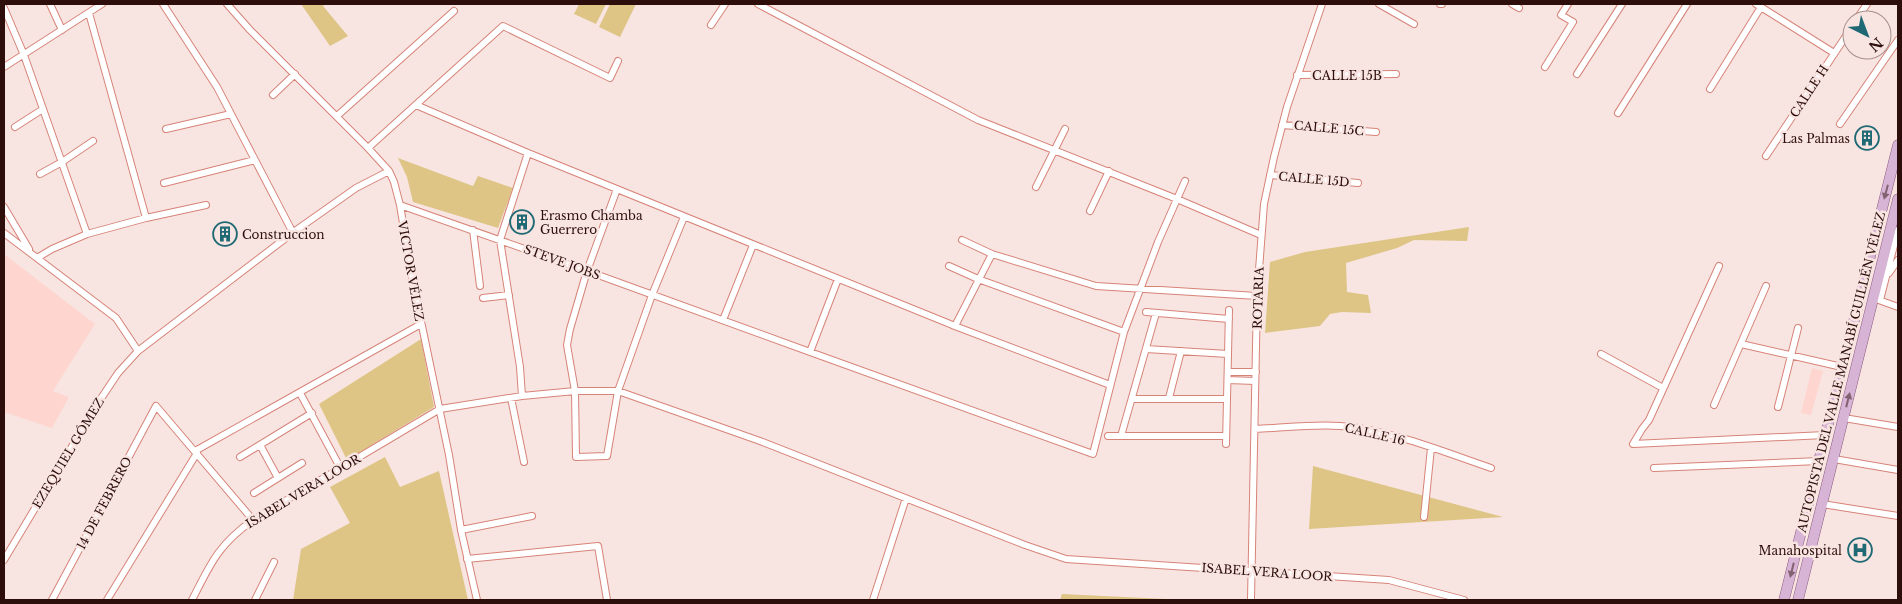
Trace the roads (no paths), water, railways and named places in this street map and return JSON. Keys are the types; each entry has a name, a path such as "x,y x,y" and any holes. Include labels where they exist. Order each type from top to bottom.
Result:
{"main road":[{"name":"AUTOPISTA DEL VALLE MANABÍ GUILLÉN VÉLEZ","path":"1784,600 1898,144"},
{"name":"AUTOPISTA DEL VALLE MANABÍ GUILLÉN VÉLEZ","path":"1798,600 1876,296 1898,199"},
{"path":"1813,485 1826,488"}],"street":[{"path":"50,4 62,30"},
{"path":"4,67 102,4"},
{"path":"163,4 217,88 293,233"},
{"name":"VICTOR VÉLEZ","path":"227,4 250,30 368,148 389,171 394,182 400,205 421,324 449,455 461,530 477,600"},
{"path":"711,25 725,4"},
{"path":"758,4 968,115 1109,171 1261,235"},
{"name":"ROTARIA","path":"1251,600 1257,296 1261,235 1270,175 1282,125 1322,4"},
{"path":"1379,4 1414,24"},
{"path":"1512,4 1520,8"},
{"path":"1545,67 1573,22 1561,15 1568,4"},
{"path":"1577,74 1622,4"},
{"path":"1618,113 1687,4"},
{"path":"1710,89 1758,6 1834,53"},
{"path":"4,8 24,54 87,233"},
{"path":"337,116 454,10"},
{"path":"89,13 146,218"},
{"path":"368,148 502,26 610,78 618,61"},
{"path":"1840,124 1898,40"},
{"name":"CALLE H","path":"1766,156 1842,41"},
{"path":"273,95 295,74"},
{"name":"CALLE 15B","path":"1297,75 1396,74"},
{"path":"416,105 753,245 954,326 1110,385 1124,332 1158,242 1185,181"},
{"path":"16,126 43,109"},
{"path":"166,129 231,114"},
{"name":"CALLE 15C","path":"1282,125 1376,132"},
{"path":"1036,187 1065,130"},
{"path":"40,174 93,141"},
{"path":"522,396 520,367 500,240 528,153"},
{"path":"164,184 255,160"},
{"name":"EZEQUIEL GÓMEZ","path":"4,560 98,403 118,374 138,351 293,233 356,188 389,171"},
{"path":"1090,211 1109,171"},
{"name":"CALLE 15D","path":"1270,175 1358,183"},
{"path":"617,189 587,271 567,345 575,390 576,457 607,456 618,391 652,295 684,216"},
{"path":"34,255 87,233 206,205"},
{"name":"STEVE JOBS","path":"400,205 1093,454 1110,385"},
{"path":"4,207 34,255"},
{"path":"473,230 480,286"},
{"path":"1886,278 1898,230"},
{"path":"4,233 116,318 138,351"},
{"path":"962,240 992,254 1090,285 1257,296"},
{"path":"723,320 753,245"},
{"path":"954,326 992,254"},
{"path":"1898,260 1876,296 1898,307"},
{"path":"949,266 978,279 1124,332"},
{"path":"1719,266 1650,420 1633,444 1825,435"},
{"path":"810,352 838,279"},
{"path":"1714,405 1766,286"},
{"path":"483,298 509,295"},
{"path":"1226,444 1229,310"},
{"path":"1146,312 1229,318"},
{"path":"1121,436 1156,313"},
{"path":"108,600 196,452 421,324"},
{"path":"1778,407 1798,328"},
{"path":"1741,344 1842,367"},
{"path":"1146,349 1228,354"},
{"path":"1169,398 1181,351"},
{"path":"1601,354 1663,388"},
{"path":"1228,372 1256,372"},
{"path":"1228,380 1255,381"},
{"name":"ISABEL VERA LOOR","path":"192,600 222,547 253,520 440,409 575,390 618,391 760,441 1025,546 1066,559 1389,580 1464,600"},
{"path":"300,393 341,469"},
{"path":"511,398 524,462"},
{"path":"1132,399 1227,399"},
{"name":"14 DE FEBRERO","path":"52,600 156,406 196,452"},
{"path":"240,457 312,413"},
{"path":"1844,418 1898,426"},
{"name":"CALLE 16","path":"1255,428 1339,426 1376,432 1491,468"},
{"path":"1108,436 1226,436"},
{"path":"260,445 278,478"},
{"path":"1424,517 1431,448"},
{"path":"196,452 253,520"},
{"path":"1834,459 1898,470"},
{"path":"1654,468 1819,460"},
{"path":"254,493 302,463"},
{"path":"873,600 906,498"},
{"path":"1822,504 1898,516"},
{"path":"461,530 532,516"},
{"path":"467,559 598,546 607,600"},
{"path":"255,600 274,562"}],"place":[{"name":"Las Palmas","path":"1867,138"},
{"name":"Erasmo Chamba Guerrero","path":"522,222"},
{"name":"Construccion","path":"225,234"},
{"name":"Manahospital","path":"1860,550"}]}
